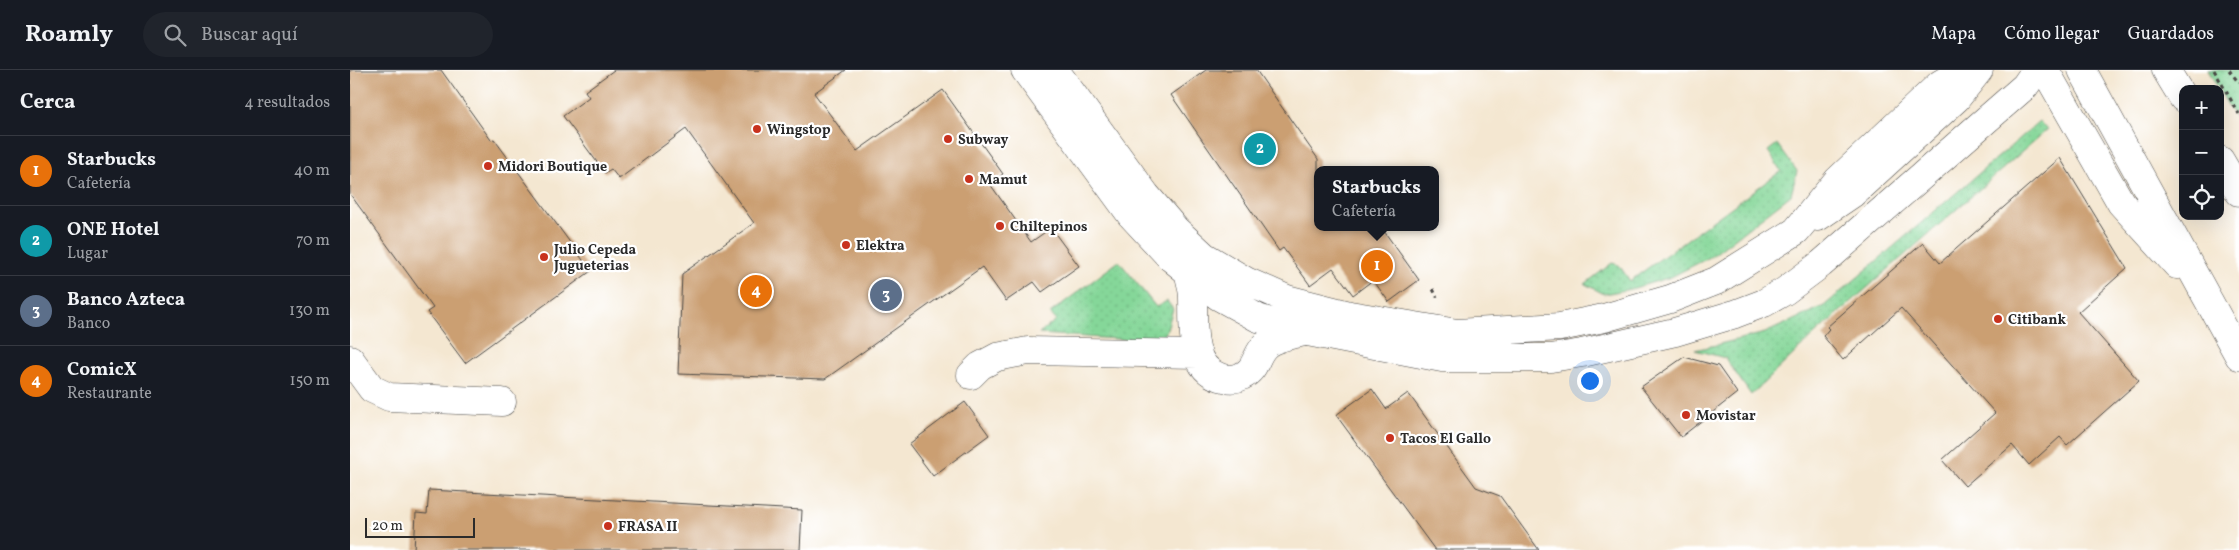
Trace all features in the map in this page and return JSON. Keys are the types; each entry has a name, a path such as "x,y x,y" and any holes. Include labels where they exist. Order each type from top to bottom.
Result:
{"main road":[{"path":"1025,70 1131,215 1170,257 1218,296 1258,318 1292,330 1442,358 1552,358 1589,352 1675,332 1764,303 1785,291 1821,264 2025,86 2036,70"},
{"path":"1055,70 1146,195 1176,230 1204,256 1246,281 1287,299 1350,315 1458,333 1560,327 1604,318 1670,299 1716,281 1796,232 1852,194 1956,99 1979,70"},
{"path":"1796,232 1838,180 1940,84 1964,70"},
{"path":"2045,70 2121,204 2207,298"},
{"path":"2082,70 2239,356"},
{"path":"2166,70 2179,91"},
{"path":"2224,167 2239,192"},
{"path":"1754,258 1751,276 1756,289 1767,293 1785,291"},
{"path":"1188,272 1193,296 1194,340 1205,363 1228,379 1242,376 1256,364 1264,346 1272,341 1307,332"},
{"path":"971,375 980,366 997,357 1028,351 1205,363"},
{"path":"350,359 372,389 389,397 502,402"},
{"path":"999,378 1009,370 1021,367 1205,363"}],"path":[{"path":"2214,70 2239,114"},
{"path":"2229,70 2239,83"}],"green space":[{"path":"2208,70 2239,70 2239,125 2224,98 2224,85 2216,85"},
{"path":"2039,122 2048,129 1817,332 1751,395 1725,358 1695,350 1765,333 1824,306"},
{"path":"1777,144 1797,171 1791,195 1712,256 1671,277 1631,289 1604,294 1585,284 1612,263 1619,265 1630,281 1781,171 1768,151"},
{"path":"1119,261 1156,307 1167,301 1173,309 1163,342 1039,334 1056,320 1050,313"}],"building":[{"path":"350,70 441,70 491,140 494,139 591,271 465,363 427,312 433,308 350,194"},
{"path":"614,70 846,70 814,93 857,151 943,90 1003,174 990,184 1031,242 1051,228 1079,266 1042,292 1034,282 1006,301 982,267 825,379 678,374 682,274 754,223 686,129 619,179 611,169 605,173 563,116 589,97 585,91"},
{"path":"1206,70 1256,70 1318,159 1318,166 1314,166 1314,231 1384,231 1419,280 1389,302 1373,280 1353,295 1333,268 1310,285 1283,248 1279,251 1171,95"},
{"name":"Citibank","path":"2060,158 2127,268 2078,312 2139,381 2067,445 2060,437 2029,465 2012,445 1965,486 1942,460 1995,413 1901,308 1843,360 1823,336 1829,329 1827,327 1923,243 1940,263"},
{"name":"Movistar","path":"1684,357 1718,366 1737,393 1681,437 1641,387"},
{"path":"1372,389 1386,409 1408,393 1476,487 1500,496 1539,550 1435,550 1336,415"},
{"path":"965,402 989,435 933,476 909,444"},
{"name":"FRASA II","path":"429,490 802,510 800,550 414,550 416,513 427,514"}],"place":[{"name":"Wingstop","path":"757,129"},
{"name":"Subway","path":"948,139"},
{"name":"ONE Hotel","path":"1260,149"},
{"name":"Midori Boutique","path":"488,166"},
{"name":"Mamut","path":"969,179"},
{"name":"Chiltepinos","path":"1000,226"},
{"name":"Elektra","path":"846,245"},
{"name":"Julio Cepeda Jugueterias","path":"544,257"},
{"name":"Starbucks","path":"1377,266"},
{"name":"ComicX","path":"756,291"},
{"name":"Banco Azteca","path":"886,295"},
{"name":"Citibank","path":"1998,319"},
{"name":"Movistar","path":"1686,415"},
{"name":"Tacos El Gallo","path":"1390,438"},
{"name":"FRASA II","path":"608,526"}]}
